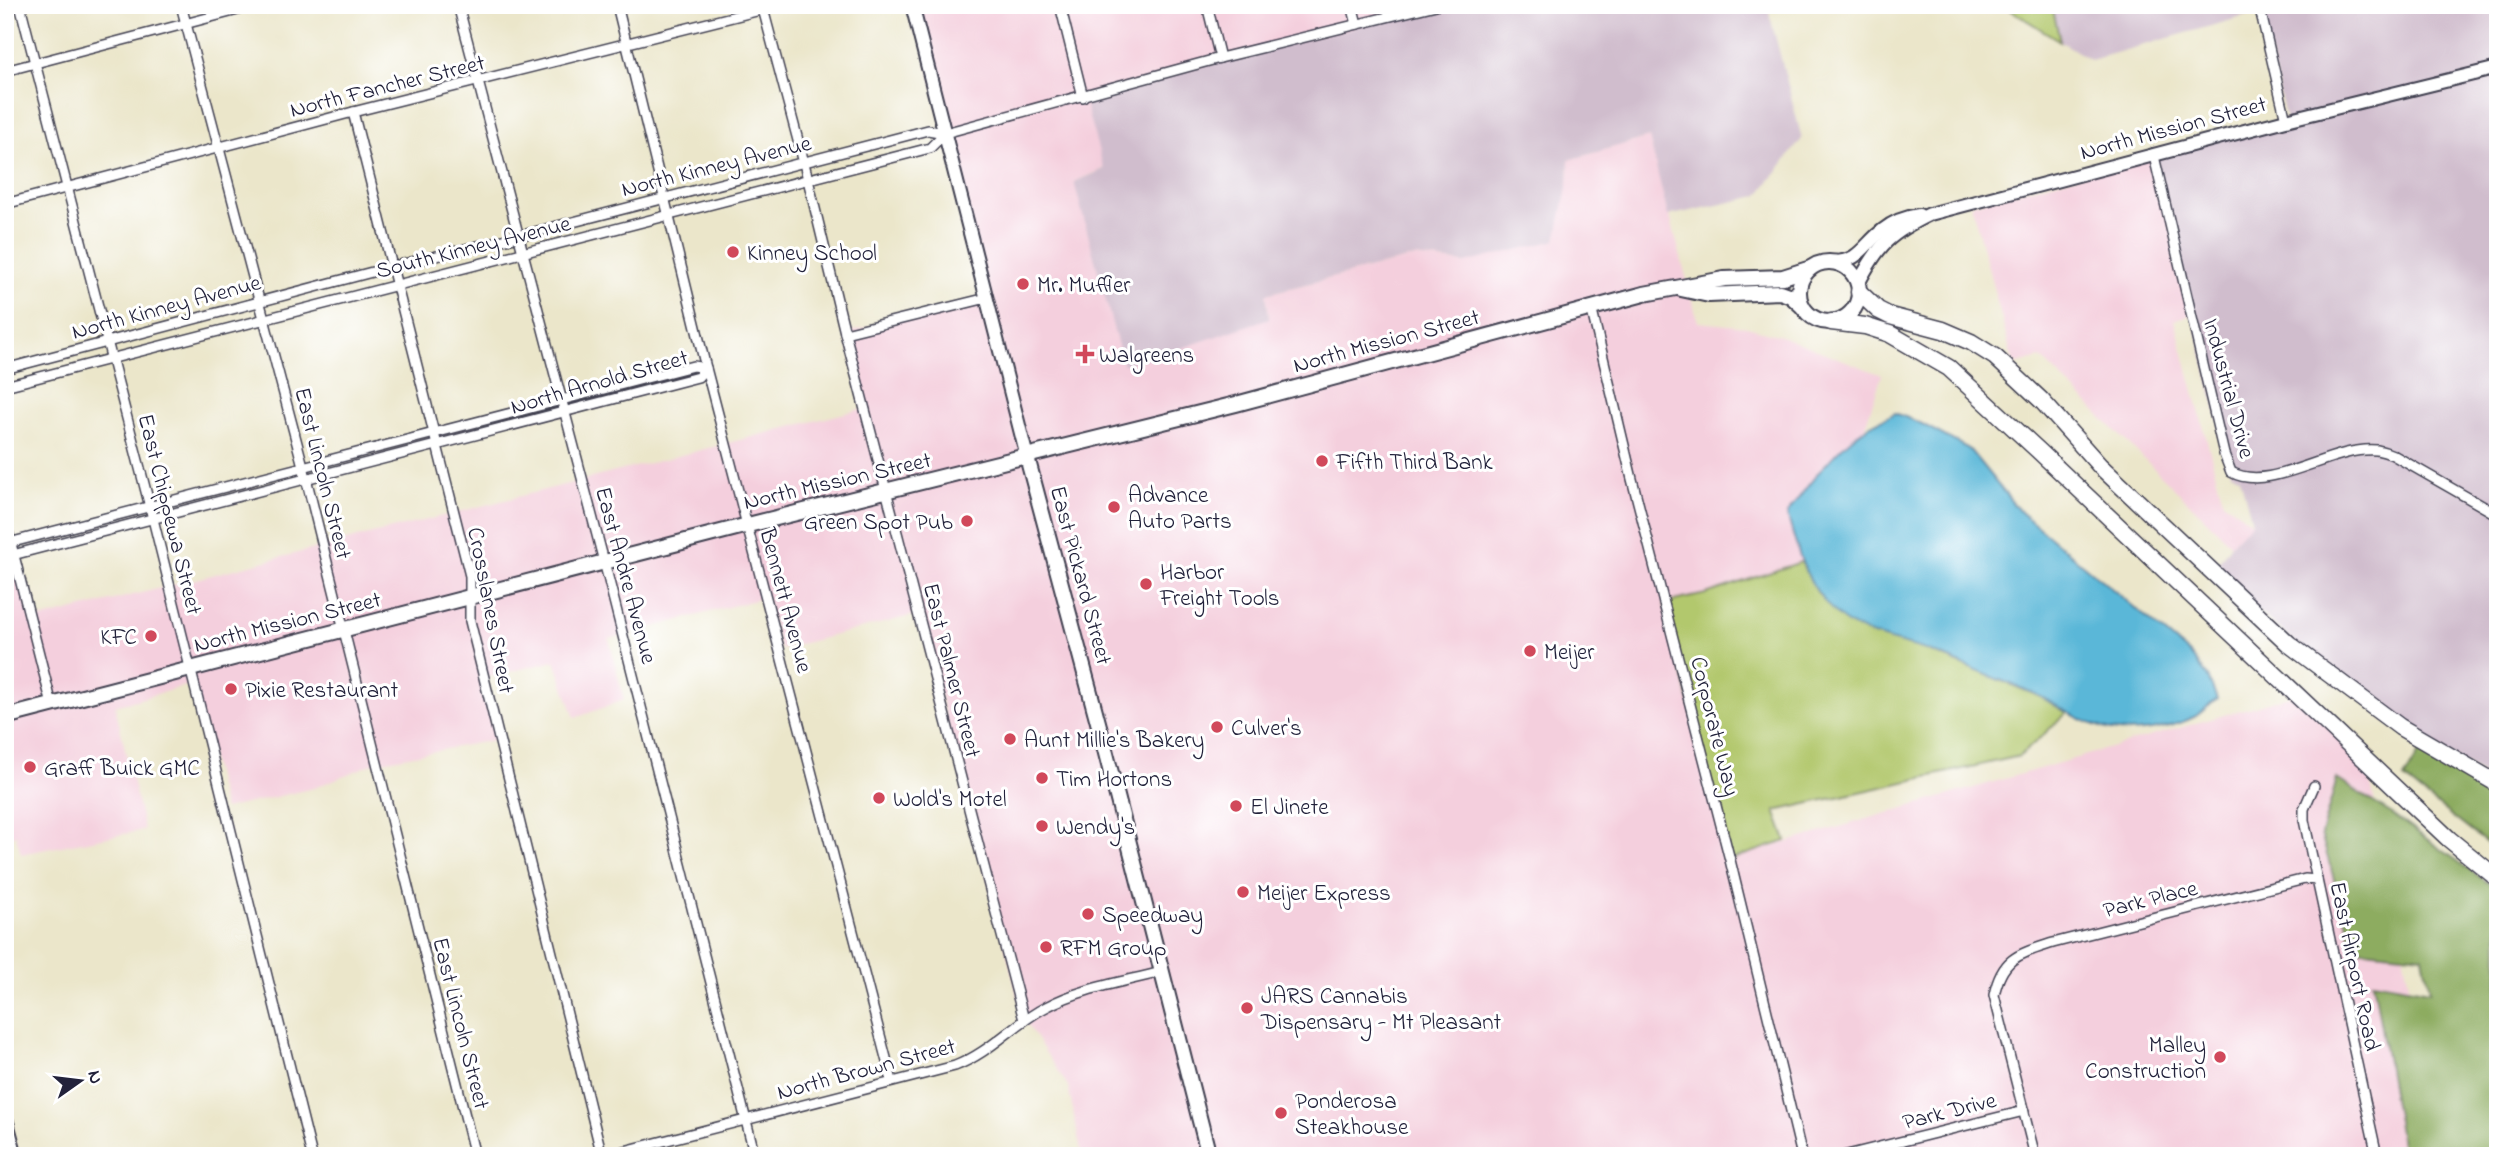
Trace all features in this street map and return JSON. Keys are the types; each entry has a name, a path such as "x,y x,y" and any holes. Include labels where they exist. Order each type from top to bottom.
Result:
{"highway":[{"path":"1858,288 1878,310 1943,330 1995,356 2041,400 2100,466 2289,644 2400,727 2498,784"},
{"path":"1831,322 1865,326 1883,332 1915,347 1949,369 2050,461 2449,839 2498,879"}],"main road":[{"name":"East Pickard Street","path":"912,5 1209,1156"},
{"name":"North Mission Street","path":"5,718 748,525 1237,404 1591,307 1652,292 1724,279 1783,277 1821,263 1851,260 1880,232 1900,219 1930,214 2286,120 2498,68"},
{"name":"North Mission Street","path":"1679,288 1709,295 1780,292 1791,296 1815,319 1831,322 1842,319 1851,312 1856,303 1858,288 1874,254 1885,241 1930,214"},
{"path":"1832,262 1847,268 1858,288"},
{"path":"1803,307 1799,297 1800,286 1811,268"}],"street":[{"name":"East Chippewa Street","path":"20,5 150,507 312,1156"},
{"name":"East Lincoln Street","path":"181,5 303,466 475,1156"},
{"path":"5,71 257,5"},
{"name":"East Andre Avenue","path":"458,5 604,562 755,1156"},
{"name":"Bennett Avenue","path":"617,5 706,369 892,1081"},
{"name":"North Fancher Street","path":"5,204 353,112 780,5"},
{"path":"1060,5 1083,97"},
{"path":"1207,5 1220,58"},
{"path":"1352,5 1357,24"},
{"name":"North Kinney Avenue","path":"5,369 664,197 928,130 945,133 1220,58 1436,5"},
{"path":"2259,5 2286,120"},
{"name":"East Palmer Street","path":"762,8 1024,1020"},
{"name":"Crosslanes Street","path":"353,112 470,576 470,621 603,1156"},
{"name":"South Kinney Avenue","path":"5,386 930,148 945,133"},
{"name":"Industrial Drive","path":"2154,156 2224,454 2231,472 2240,477 2258,479 2344,455 2377,450 2393,454 2498,515"},
{"path":"845,333 987,298"},
{"name":"Corporate Way","path":"1591,307 1802,1156"},
{"name":"North Arnold Street","path":"8,543 693,366 706,369"},
{"name":"North Arnold Street","path":"10,555 564,414 698,377 706,369"},
{"path":"5,520 10,555 52,705"},
{"name":"East Airport Road","path":"2314,786 2304,809 2304,820 2377,1156"},
{"name":"Park Place","path":"2024,1111 1994,995 2000,972 2011,959 2053,943 2305,879 2317,880"},
{"name":"North Brown Street","path":"603,1156 955,1066 975,1058 1024,1020 1048,1006 1070,996 1161,972"},
{"path":"5,1111 17,1156"},
{"path":"2024,1111 2035,1156"},
{"name":"Park Drive","path":"1843,1156 2024,1111"}],"shaded area":[{"path":"913,5 1463,5 1074,182 1269,317 1266,294 1415,257 1465,263 1568,183 1569,160 1649,137 1698,322 1747,327 1784,337 1882,375 1864,429 1843,447 1787,514 1801,562 1706,594 1664,603 1730,859 2296,694 2367,762 2410,990 2456,1156 1082,1156 1068,1086 1024,1020 919,614 780,649 766,597 609,639 624,700 575,718 555,661 484,678 499,739 377,762 314,788 224,809 192,684 115,706 144,830 21,854 16,835 5,837 5,556 14,554 32,621 865,408 845,333 987,298"},
{"path":"1440,5 1767,5 1802,139 1758,196 1668,216 1649,137 1569,160 1568,183 1556,240 1465,263 1415,257 1266,294 1269,318 1165,354 1123,364 1074,182 1104,169 1083,97"},
{"path":"2052,5 2498,5 2498,783 2400,727 2211,573 2231,544 2252,522 2240,477 2231,472 2154,156 2286,120 2260,12 2091,60 2060,41"},
{"path":"2154,156 2191,314 2175,320 2223,501 2253,523 2231,544 2041,358 2014,365 1971,204"}],"green space":[{"path":"2052,5 2060,41 2004,6"},
{"path":"1801,562 1819,595 1916,646 2041,697 2067,713 2020,756 1775,811 1786,841 1730,860 1664,603 1706,594"},
{"path":"2420,752 2498,793 2498,852 2404,779"},
{"path":"2337,779 2392,814 2498,890 2498,1156 2403,1156 2373,981 2430,991 2423,956 2354,949 2321,834"}],"water":[{"path":"1895,413 1969,449 2020,512 2190,654 2207,675 2217,699 2196,716 2168,726 2137,731 2107,729 2087,722 2026,690 1947,658 1861,631 1835,613 1809,579 1787,514 1833,456 1866,428"}],"place":[{"name":"Kinney School","path":"733,252"},
{"name":"Mr. Muffler","path":"1023,284"},
{"name":"Walgreens","path":"1085,354"},
{"name":"Fifth Third Bank","path":"1322,461"},
{"name":"Advance Auto Parts","path":"1114,507"},
{"name":"Green Spot Pub","path":"967,521"},
{"name":"Harbor Freight Tools","path":"1146,584"},
{"name":"KFC","path":"151,636"},
{"name":"Meijer","path":"1530,651"},
{"name":"Pixie Restaurant","path":"231,689"},
{"name":"Culver's","path":"1217,727"},
{"name":"Aunt Millie's Bakery","path":"1010,739"},
{"name":"Graff Buick GMC","path":"30,767"},
{"name":"Tim Hortons","path":"1042,778"},
{"name":"Wold's Motel","path":"879,798"},
{"name":"El Jinete","path":"1236,806"},
{"name":"Wendy's","path":"1042,826"},
{"name":"Meijer Express","path":"1243,892"},
{"name":"Speedway","path":"1088,914"},
{"name":"RFM Group","path":"1046,947"},
{"name":"JARS Cannabis Dispensary - Mt Pleasant","path":"1247,1008"},
{"name":"Malley Construction","path":"2220,1057"},
{"name":"Ponderosa Steakhouse","path":"1281,1113"}]}
